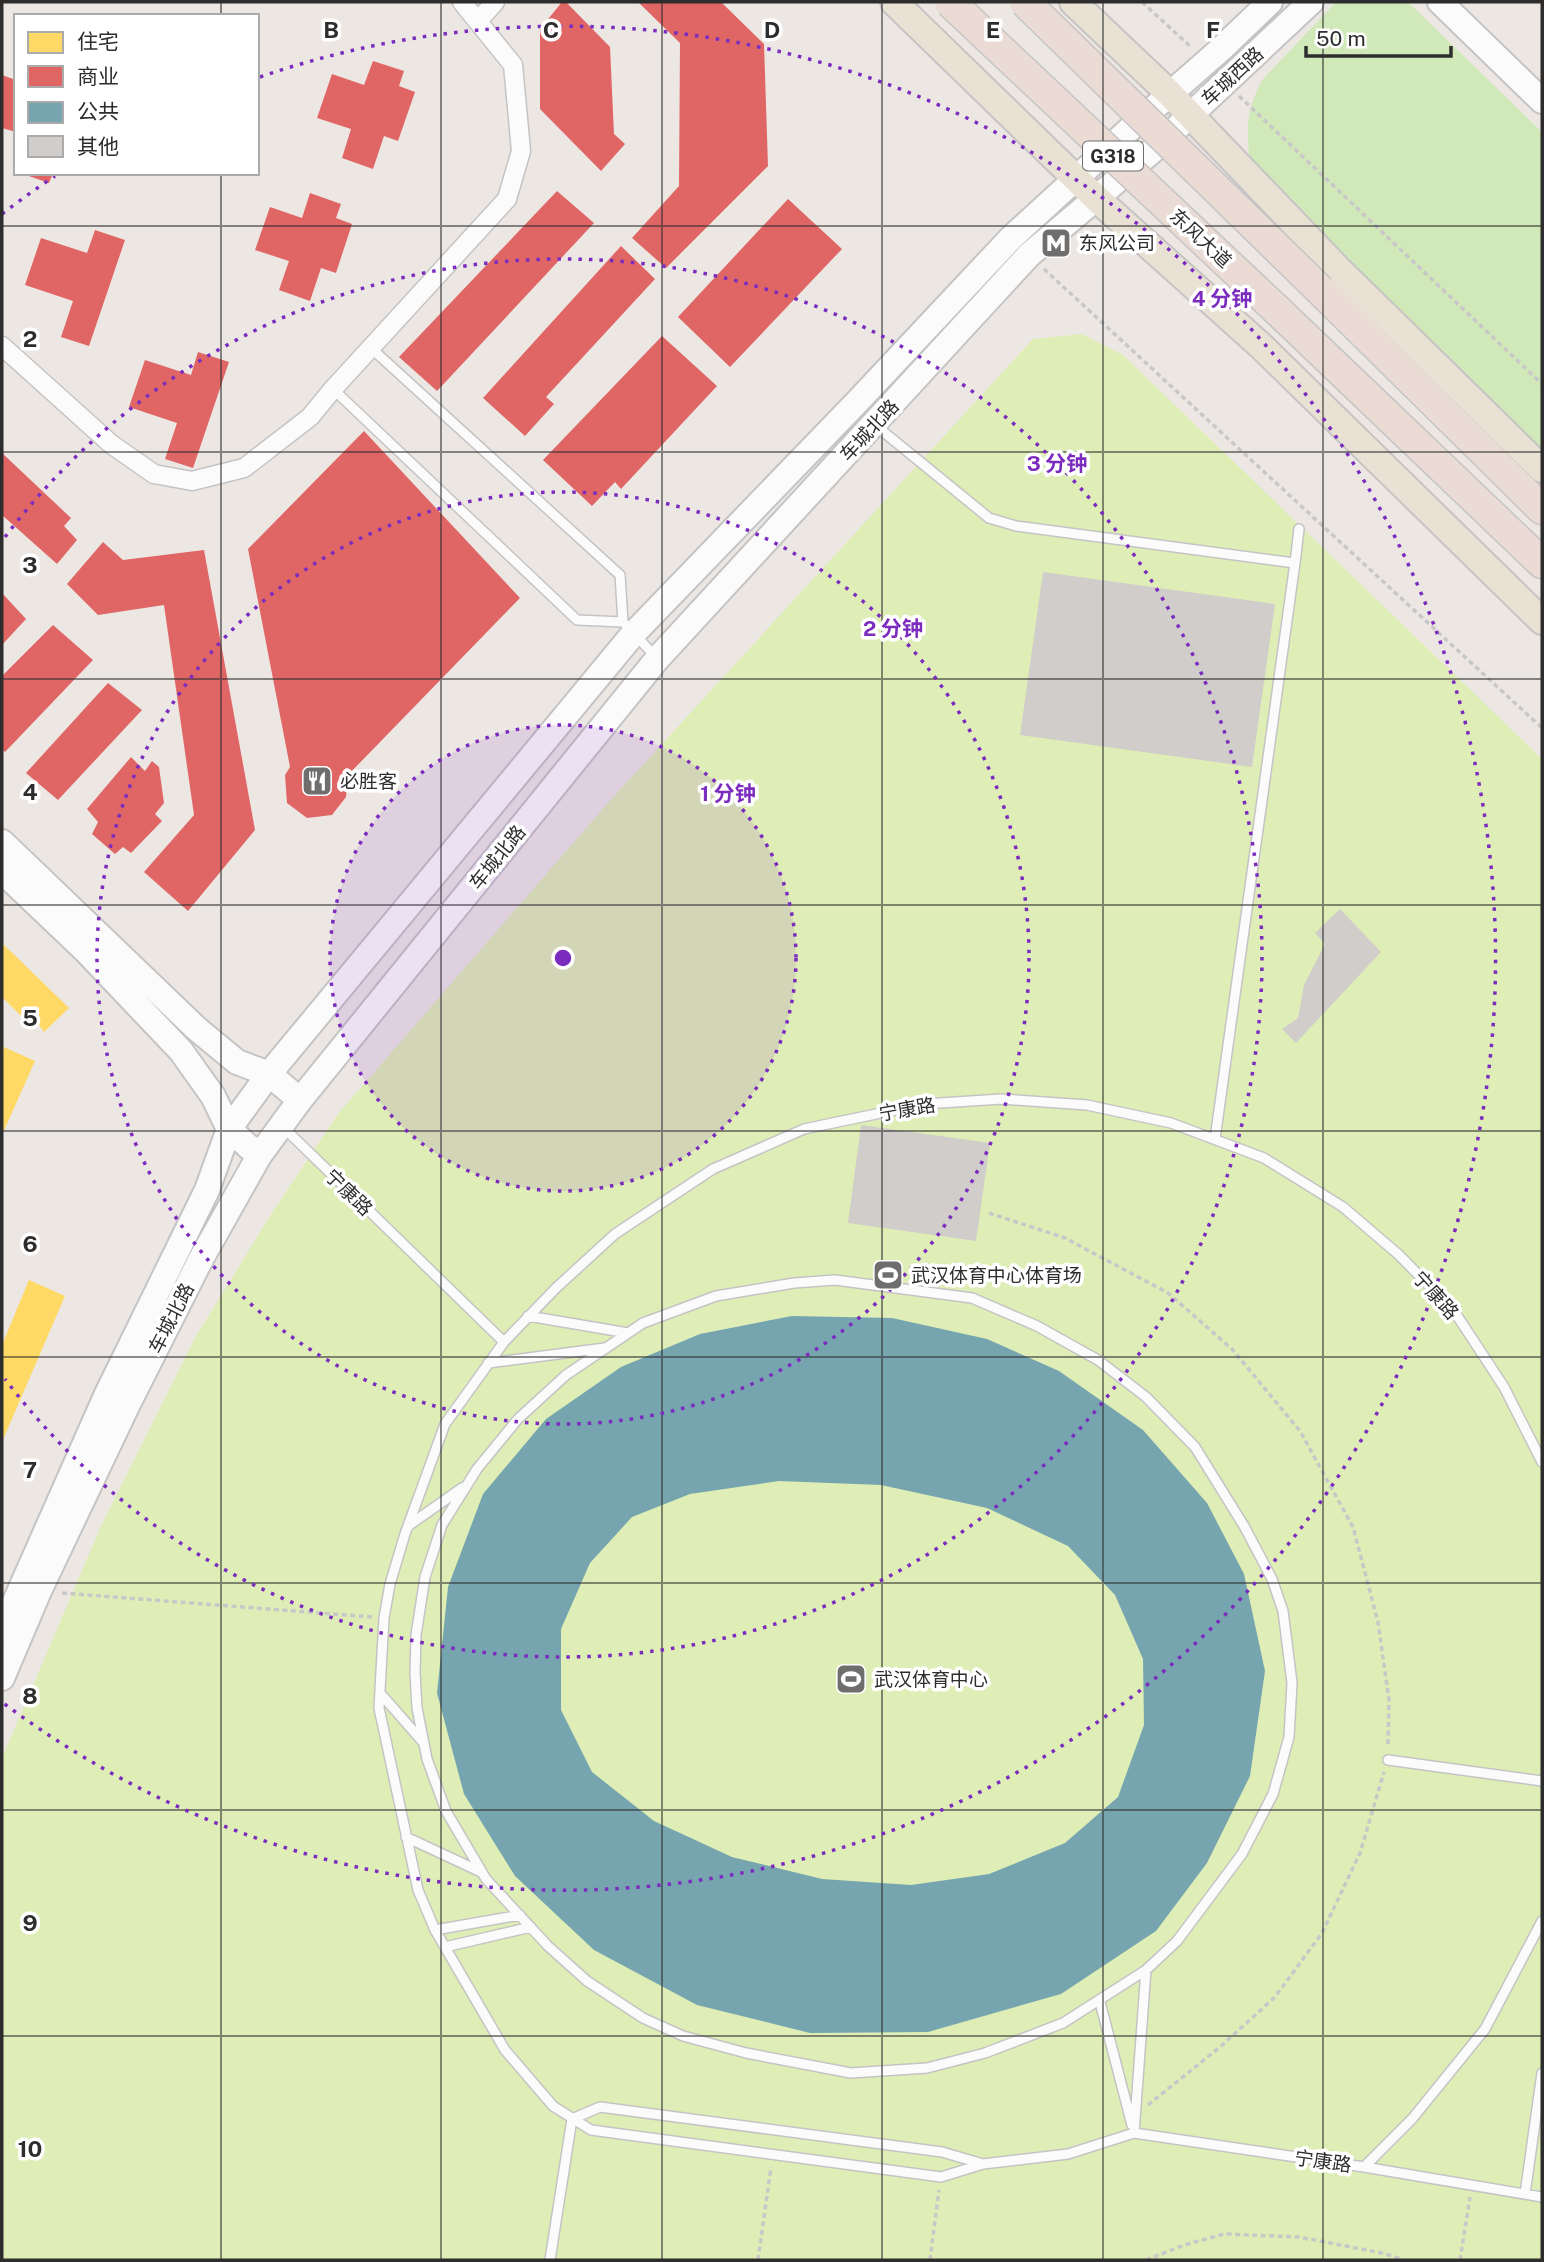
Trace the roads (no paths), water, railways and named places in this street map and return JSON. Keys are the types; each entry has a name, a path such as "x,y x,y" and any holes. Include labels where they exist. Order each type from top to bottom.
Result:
{"highway":[{"name":"东风大道","path":"950,2 1542,563"},
{"name":"G318","path":"1025,2 1542,509"}],"main road":[{"path":"894,2 1096,198 1261,346 1542,621"},
{"path":"1073,2 1170,94 1339,270 1542,469"},
{"name":"车城西路","path":"1130,129 1270,2"},
{"name":"车城西路","path":"1152,151 1311,2"},
{"path":"1440,2 1542,101"},
{"name":"车城北路","path":"2,1631 106,1396 207,1190 229,1129 269,1074 629,628 858,401 1011,238 1130,129"},
{"name":"车城北路","path":"2,1678 39,1591 201,1259 259,1156 300,1100 658,658 1029,255 1152,151"},
{"path":"2,842 197,1029 237,1062 269,1074 300,1100"},
{"path":"2,871 85,950 181,1051 213,1096 229,1129 259,1156"}],"street":[{"path":"2,346 111,444 153,474 192,481 244,468 310,417 506,200 521,151 513,65 462,2"},
{"path":"478,22 495,2"}],"lane":[{"path":"371,348 620,575 629,628 658,658"},
{"path":"333,389 577,620 629,628"},
{"path":"874,425 989,518 1016,526 1295,563"},
{"path":"1215,1139 1299,529"},
{"name":"宁康路","path":"282,1126 504,1342 615,1234 713,1169 804,1129 924,1104 1002,1099 1087,1105 1171,1122 1264,1158 1331,1200 1399,1255 1454,1311 1504,1387 1542,1462"},
{"path":"835,1280 972,1298 1037,1326 1098,1360 1146,1397 1195,1447 1244,1526 1272,1579 1283,1611 1292,1683 1289,1737 1273,1794 1242,1854 1177,1941 1146,1970 1063,2023 985,2053 927,2068 851,2073 746,2053 682,2036 643,2018 587,1981 531,1927 482,1872 446,1811 424,1743 417,1708 416,1635 425,1577 442,1525 477,1469 518,1419 566,1375 628,1333 643,1323 716,1296 794,1283 835,1280"},
{"path":"528,1316 628,1333"},
{"path":"504,1342 445,1424 408,1526 390,1584 384,1618 379,1708 418,1890 435,1930 505,2050 553,2106 591,2130 941,2177 982,2164"},
{"path":"488,1363 607,1348"},
{"path":"408,1526 467,1485"},
{"path":"380,1693 424,1743"},
{"path":"1388,1760 1542,1781"},
{"path":"405,1837 482,1872"},
{"path":"435,1930 520,1915"},
{"name":"宁康路","path":"982,2164 1068,2154 1134,2133 1364,2167 1412,2119 1485,2029 1542,1922"},
{"path":"445,1947 531,1927"},
{"path":"1134,2133 1146,1970"},
{"path":"1100,2001 1134,2133"},
{"path":"1525,2194 1542,2073"},
{"path":"572,2119 600,2107 942,2152 982,2164"},
{"path":"550,2260 572,2119"},
{"path":"1364,2167 1542,2197"}],"place":[{"name":"东风公司","path":"1056,243"},
{"name":"必胜客","path":"317,781"},
{"name":"武汉体育中心体育场","path":"888,1275"},
{"name":"武汉体育中心","path":"851,1679"}]}
